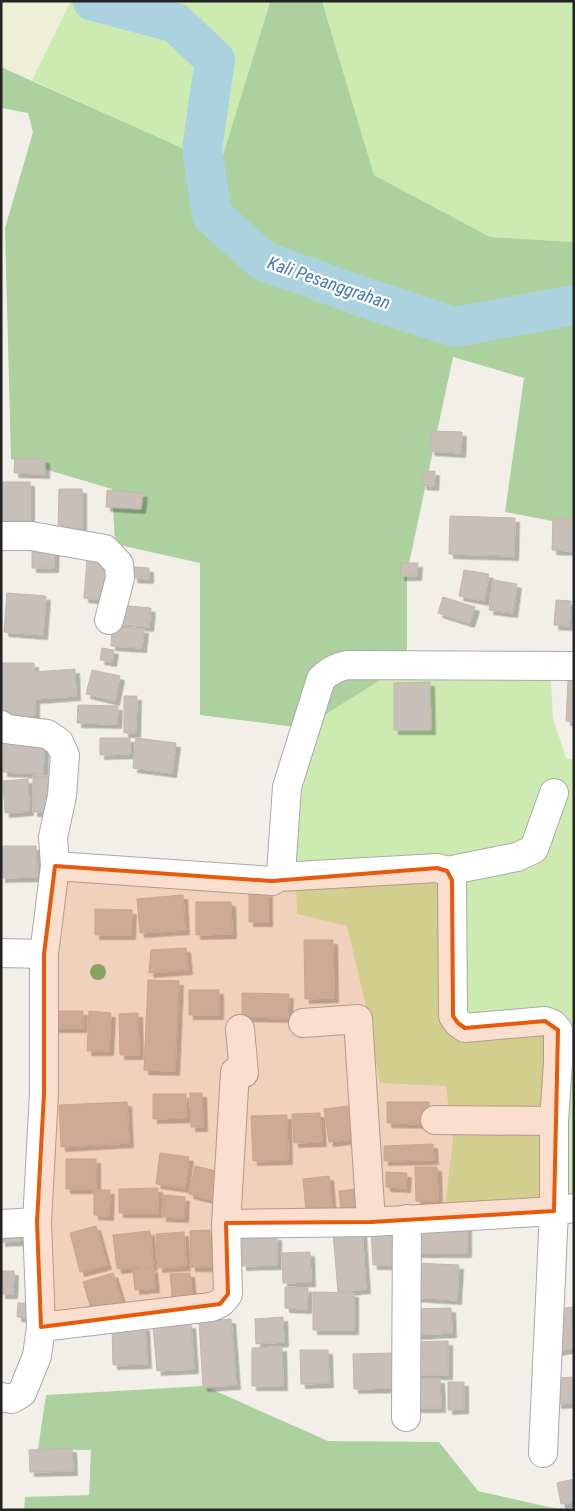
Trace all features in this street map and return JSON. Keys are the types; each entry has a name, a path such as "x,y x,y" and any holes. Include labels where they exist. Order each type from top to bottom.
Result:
{"street":[{"path":"1,536 31,536 105,549 119,564 120,578 109,620"},
{"path":"279,877 282,873 288,787 321,679 326,674 347,665 574,666"},
{"path":"1,726 6,729 47,734 59,742 65,755 62,796 53,837 55,866 44,954 44,1093 37,1222 42,1327 37,1356 22,1392 7,1398"},
{"path":"55,866 272,881 279,877 437,868 447,872 517,857 534,849 554,793"},
{"path":"447,872 452,880 453,1016 465,1028 545,1021 553,1024 558,1030 554,1121 564,1209 543,1453"},
{"path":"1,953 44,954"},
{"path":"303,1023 358,1019 371,1222"},
{"path":"42,1327 211,1307 220,1304 228,1294 226,1224 234,1072 244,1073 240,1029"},
{"path":"435,1120 554,1121"},
{"path":"226,1224 371,1222 564,1209"},
{"path":"406,1417 407,1219"},
{"path":"1,1224 37,1222"}],"highlighted area":[{"path":"55,866 272,881 437,868 447,871 452,880 453,1016 465,1028 545,1021 558,1030 554,1211 371,1222 226,1223 228,1294 220,1304 41,1327 37,1222 44,1093 44,954"}],"green space":[{"path":"1,1 71,1 32,80 1,67"},
{"path":"71,1 289,1 270,2 220,166 32,80"},
{"path":"322,1 574,1 574,242 490,237 374,175"},
{"path":"322,1 374,175 490,237 574,242 573,525 505,512 524,378 453,357 407,573 407,663 304,728 200,715 200,563 115,544 112,489 11,459 5,228 33,132 28,113 1,108 1,67 220,165 270,2"},
{"path":"550,663 553,718 566,758 574,760 574,1203 445,1208 453,1140 446,1086 380,1083 368,1014 347,926 297,914 292,790 322,679"},
{"path":"204,1386 328,1441 439,1442 478,1491 562,1510 24,1510 25,1497 89,1495 91,1450 38,1449 46,1395"}],"building":[{"path":"431,431 462,432 461,453 430,451"},
{"path":"15,458 45,459 45,474 14,473"},
{"path":"423,471 435,471 434,486 422,485"},
{"path":"2,482 30,482 30,521 2,521"},
{"path":"59,489 82,489 82,529 58,528"},
{"path":"107,490 143,493 141,509 106,507"},
{"path":"450,516 515,518 514,556 449,554"},
{"path":"553,518 574,519 574,551 552,550"},
{"path":"32,544 55,544 54,568 32,568"},
{"path":"87,559 109,560 107,600 84,598"},
{"path":"401,563 418,563 417,576 400,576"},
{"path":"134,567 149,568 149,579 133,578"},
{"path":"464,570 489,574 484,601 459,596"},
{"path":"493,580 517,584 513,613 489,610"},
{"path":"7,593 46,596 43,635 4,632"},
{"path":"443,597 475,607 470,623 438,613"},
{"path":"556,600 571,601 569,626 554,625"},
{"path":"118,605 151,608 149,627 116,624"},
{"path":"112,627 144,629 142,648 111,646"},
{"path":"102,648 114,650 112,662 100,660"},
{"path":"1,663 34,663 34,672 75,669 76,696 35,699 35,715 1,715"},
{"path":"92,670 120,676 115,701 86,694"},
{"path":"568,681 574,681 574,722 566,721"},
{"path":"430,682 431,730 394,730 394,683"},
{"path":"124,696 137,696 136,733 124,733"},
{"path":"78,705 118,706 117,724 77,723"},
{"path":"4,732 45,734 43,774 3,772"},
{"path":"100,738 130,738 130,754 100,755"},
{"path":"136,738 176,743 172,773 133,768"},
{"path":"33,776 52,776 52,812 33,812"},
{"path":"28,779 29,811 5,813 3,781"},
{"path":"1,846 36,846 37,877 1,878"},
{"path":"249,892 268,892 268,922 249,922"},
{"path":"183,895 185,930 140,933 137,899"},
{"path":"196,902 231,902 232,934 196,935"},
{"path":"95,909 132,910 131,935 95,935"},
{"path":"304,940 333,940 334,998 305,999"},
{"path":"186,948 188,970 149,973 151,950"},
{"path":"148,980 179,981 175,1071 144,1070"},
{"path":"189,990 219,990 219,1015 189,1015"},
{"path":"242,993 289,994 288,1018 242,1017"},
{"path":"46,1011 83,1011 83,1028 46,1028"},
{"path":"89,1011 111,1013 109,1051 87,1051"},
{"path":"138,1013 139,1055 120,1055 119,1014"},
{"path":"190,1093 202,1093 203,1127 191,1127"},
{"path":"153,1094 186,1094 186,1118 153,1119"},
{"path":"127,1102 129,1143 61,1147 59,1105"},
{"path":"387,1102 429,1102 429,1124 387,1123"},
{"path":"358,1105 362,1138 329,1142 324,1109"},
{"path":"320,1113 322,1142 294,1143 292,1114"},
{"path":"287,1115 288,1160 253,1161 251,1116"},
{"path":"433,1144 434,1160 384,1161 384,1146"},
{"path":"160,1153 189,1157 185,1188 156,1184"},
{"path":"66,1159 96,1159 96,1189 66,1189"},
{"path":"195,1166 224,1173 217,1201 189,1194"},
{"path":"415,1167 437,1167 438,1201 416,1201"},
{"path":"386,1172 407,1173 406,1188 386,1187"},
{"path":"329,1176 332,1209 306,1211 303,1179"},
{"path":"158,1188 158,1213 119,1213 119,1189"},
{"path":"355,1189 358,1209 341,1211 339,1191"},
{"path":"94,1190 110,1190 109,1216 94,1215"},
{"path":"163,1195 185,1197 184,1218 162,1217"},
{"path":"414,1222 467,1223 467,1253 414,1253"},
{"path":"1,1226 20,1226 21,1241 1,1242"},
{"path":"96,1226 107,1265 80,1272 70,1233"},
{"path":"396,1228 398,1265 373,1265 371,1229"},
{"path":"210,1230 211,1267 191,1267 190,1231"},
{"path":"150,1231 153,1266 117,1269 113,1235"},
{"path":"362,1231 366,1289 338,1292 333,1233"},
{"path":"184,1232 186,1266 158,1268 156,1234"},
{"path":"242,1236 277,1236 277,1265 242,1266"},
{"path":"310,1252 311,1282 283,1283 282,1253"},
{"path":"414,1263 459,1265 457,1300 412,1297"},
{"path":"153,1268 155,1288 135,1290 133,1270"},
{"path":"1,1271 14,1271 13,1294 1,1294"},
{"path":"113,1273 122,1302 92,1312 83,1282"},
{"path":"190,1273 192,1295 172,1297 170,1274"},
{"path":"285,1287 308,1288 307,1309 285,1308"},
{"path":"313,1292 354,1293 354,1330 313,1330"},
{"path":"18,1303 31,1303 31,1318 17,1317"},
{"path":"573,1307 574,1348 556,1351 551,1310"},
{"path":"451,1308 452,1333 414,1335 413,1309"},
{"path":"283,1317 284,1342 256,1344 255,1319"},
{"path":"231,1319 236,1385 203,1387 199,1321"},
{"path":"191,1324 194,1369 157,1371 153,1326"},
{"path":"145,1326 147,1364 113,1365 112,1327"},
{"path":"448,1341 448,1375 410,1375 409,1342"},
{"path":"282,1347 283,1386 252,1386 252,1348"},
{"path":"300,1350 328,1350 329,1383 301,1384"},
{"path":"396,1353 397,1388 354,1389 353,1354"},
{"path":"574,1377 574,1403 557,1404 557,1378"},
{"path":"415,1379 440,1379 441,1408 416,1408"},
{"path":"448,1382 464,1382 464,1409 448,1410"},
{"path":"72,1448 73,1471 30,1472 29,1450"},
{"path":"574,1479 574,1502 561,1504 557,1483"}],"waterway":[{"name":"Kali Pesanggrahan","path":"93,1 176,23 215,60 202,149 212,215 263,261 366,298 455,327 574,305"}]}
